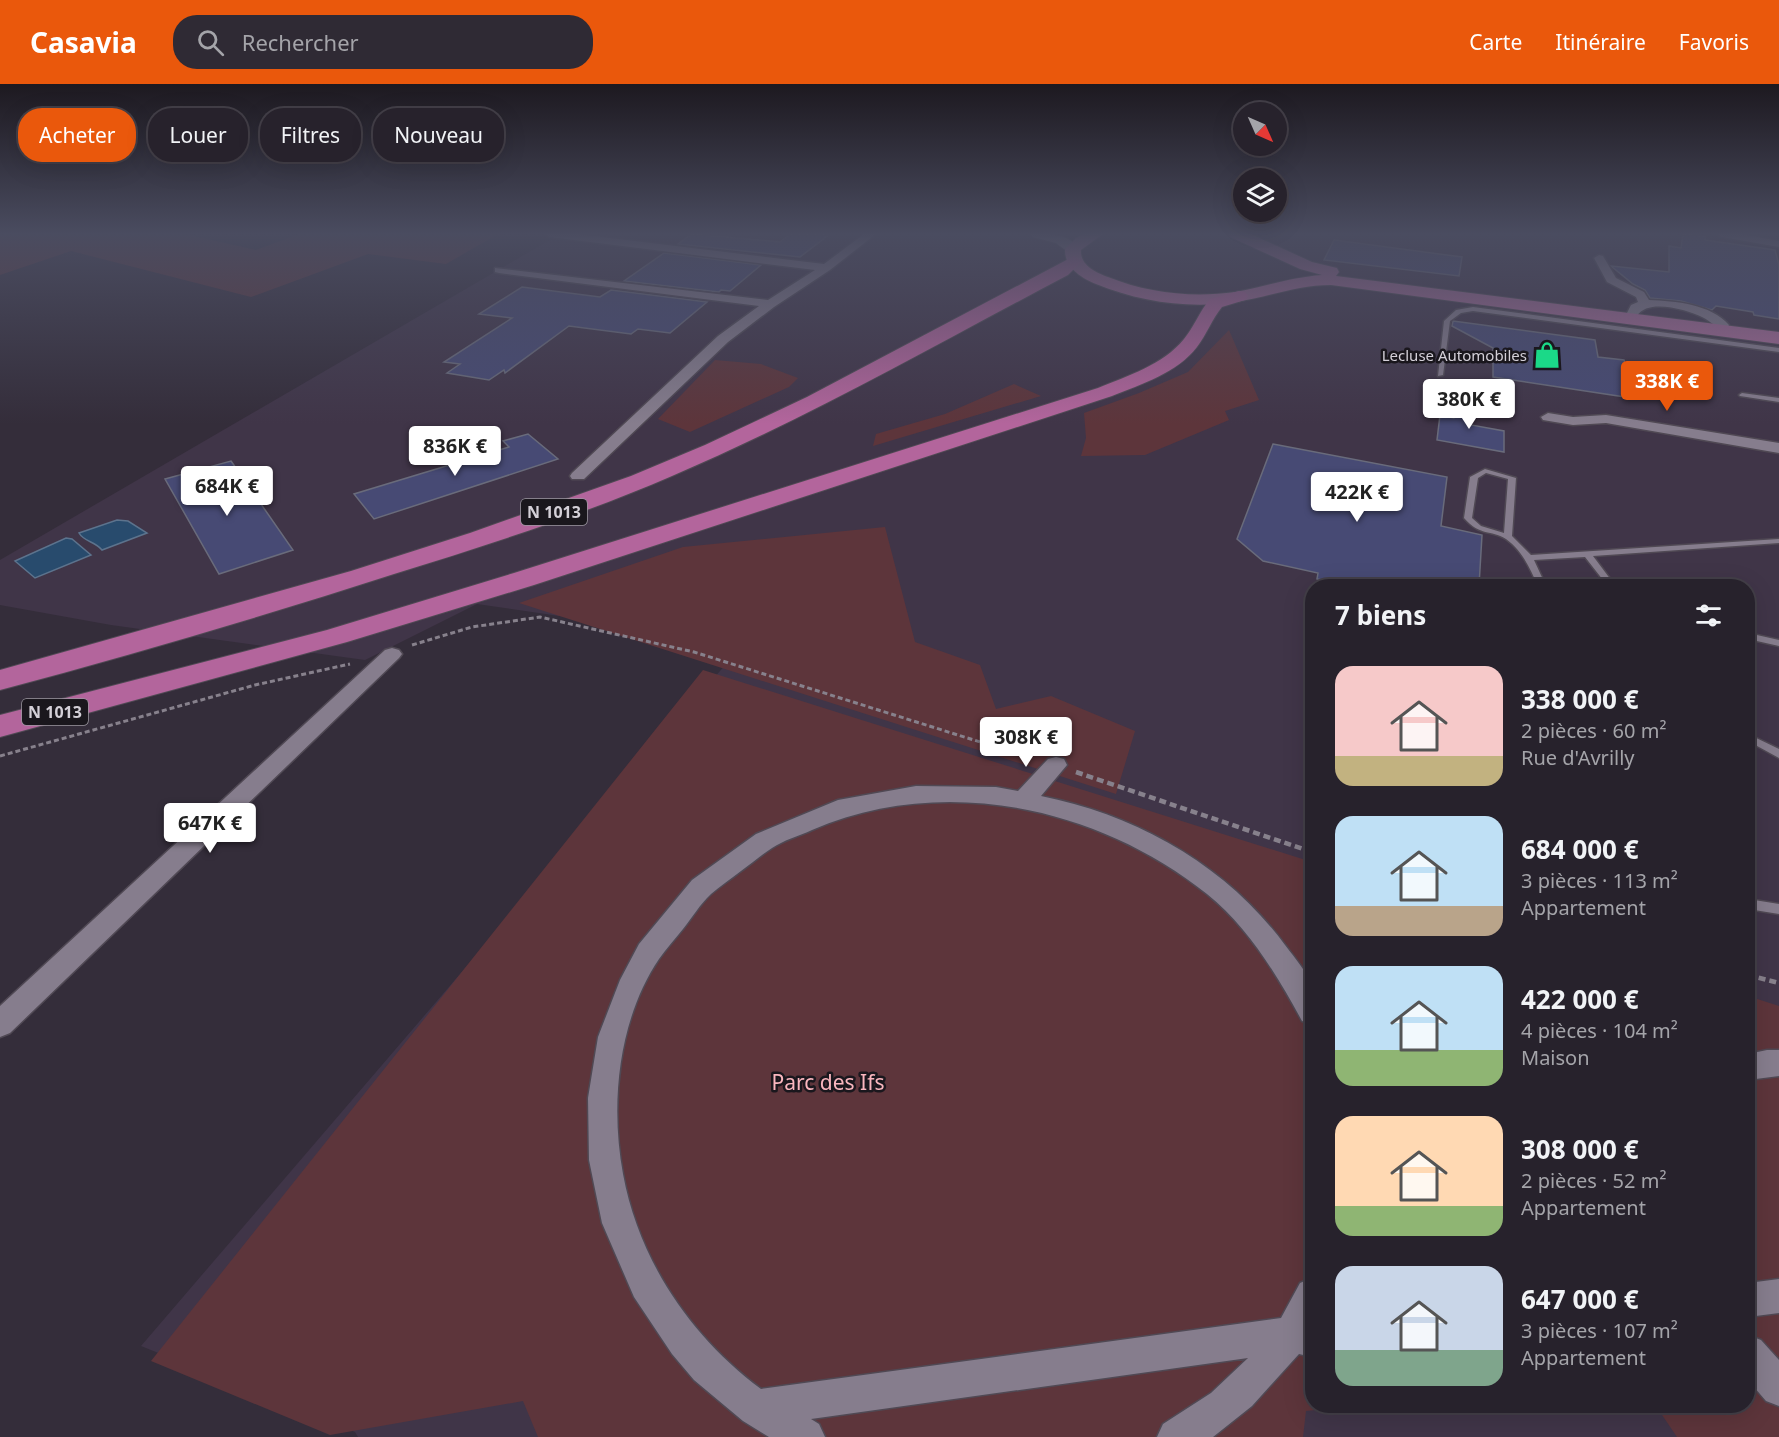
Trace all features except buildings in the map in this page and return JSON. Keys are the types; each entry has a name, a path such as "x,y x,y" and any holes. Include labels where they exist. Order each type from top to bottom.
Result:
{"highway":[{"name":"N 1013","path":"0,680 186,629 427,555 660,473 830,395 1013,297"},
{"name":"N 1013","path":"0,726 359,629 524,579 1105,392 1157,369 1174,358 1187,347 1216,303 1235,297"}],"main road":[{"path":"1185,297 1213,297"},
{"path":"1472,297 1779,338"},
{"path":"1547,297 1639,308 1723,325 1779,333"}],"street":[{"path":"715,297 770,304"},
{"path":"578,477 723,339 781,297"},
{"path":"1639,308 1640,297"},
{"path":"1548,417 1573,421 1606,419 1779,448"},
{"path":"0,1024 392,654"},
{"path":"1026,798 1056,765"},
{"path":"806,1437 756,1408 706,1366 666,1318 635,1267 615,1214 603,1161 601,1110 605,1062 618,1016 635,974 658,936 686,903 716,874 750,849 786,829 824,813 863,802 903,794 944,791 986,792 1026,798 1077,810 1126,830 1173,855 1216,887 1256,926 1291,972 1305,999"},
{"path":"1755,1065 1767,1062 1779,1063"},
{"path":"1755,1299 1779,1296"},
{"path":"756,1408 1302,1336"},
{"path":"1176,1437 1192,1430 1248,1386 1302,1336"},
{"path":"1755,1361 1779,1388"}],"lane":[{"path":"1440,375 1447,321 1453,314 1473,309 1779,350"},
{"path":"1742,395 1779,400"},
{"path":"1509,537 1512,478 1485,471 1474,477 1468,519 1478,528 1509,537 1529,558 1539,579"},
{"path":"1529,558 1779,541"},
{"path":"1587,554 1606,579"},
{"path":"1755,638 1779,643"},
{"path":"1755,741 1779,754"},
{"path":"1755,905 1779,909"}],"path":[{"path":"0,756 255,685 392,654 410,646 472,627 540,617 694,652 1056,765 1305,850"},
{"path":"1755,977 1779,983"}],"shaded area":[{"path":"452,297 1779,297 1779,1437 358,1437 355,1432 141,1346 744,643 477,604 365,660 111,625 0,605 0,560"}],"green space":[{"path":"1229,330 1259,400 1225,411 1229,420 1145,455 1081,456 1086,438 1084,413 1188,372"},
{"path":"715,360 761,364 798,378 789,387 690,432 658,419"},
{"path":"1014,384 1041,396 873,446 876,434 945,414"},
{"path":"885,527 915,642 980,665 996,709 1051,696 1135,731 1116,794 519,603 683,547"},
{"name":"Parc des Ifs","path":"703,670 1305,860 1306,1413 1303,1437 538,1437 523,1401 330,1435 151,1361"},
{"path":"1755,998 1779,1006 1779,1437 1677,1437 1661,1413 1755,1413"}],"water":[{"path":"117,520 128,521 147,533 102,550 79,533"},
{"path":"66,538 72,539 91,555 35,578 15,561"}],"place":[{"name":"Lecluse Automobiles","path":"1547,355"}]}
